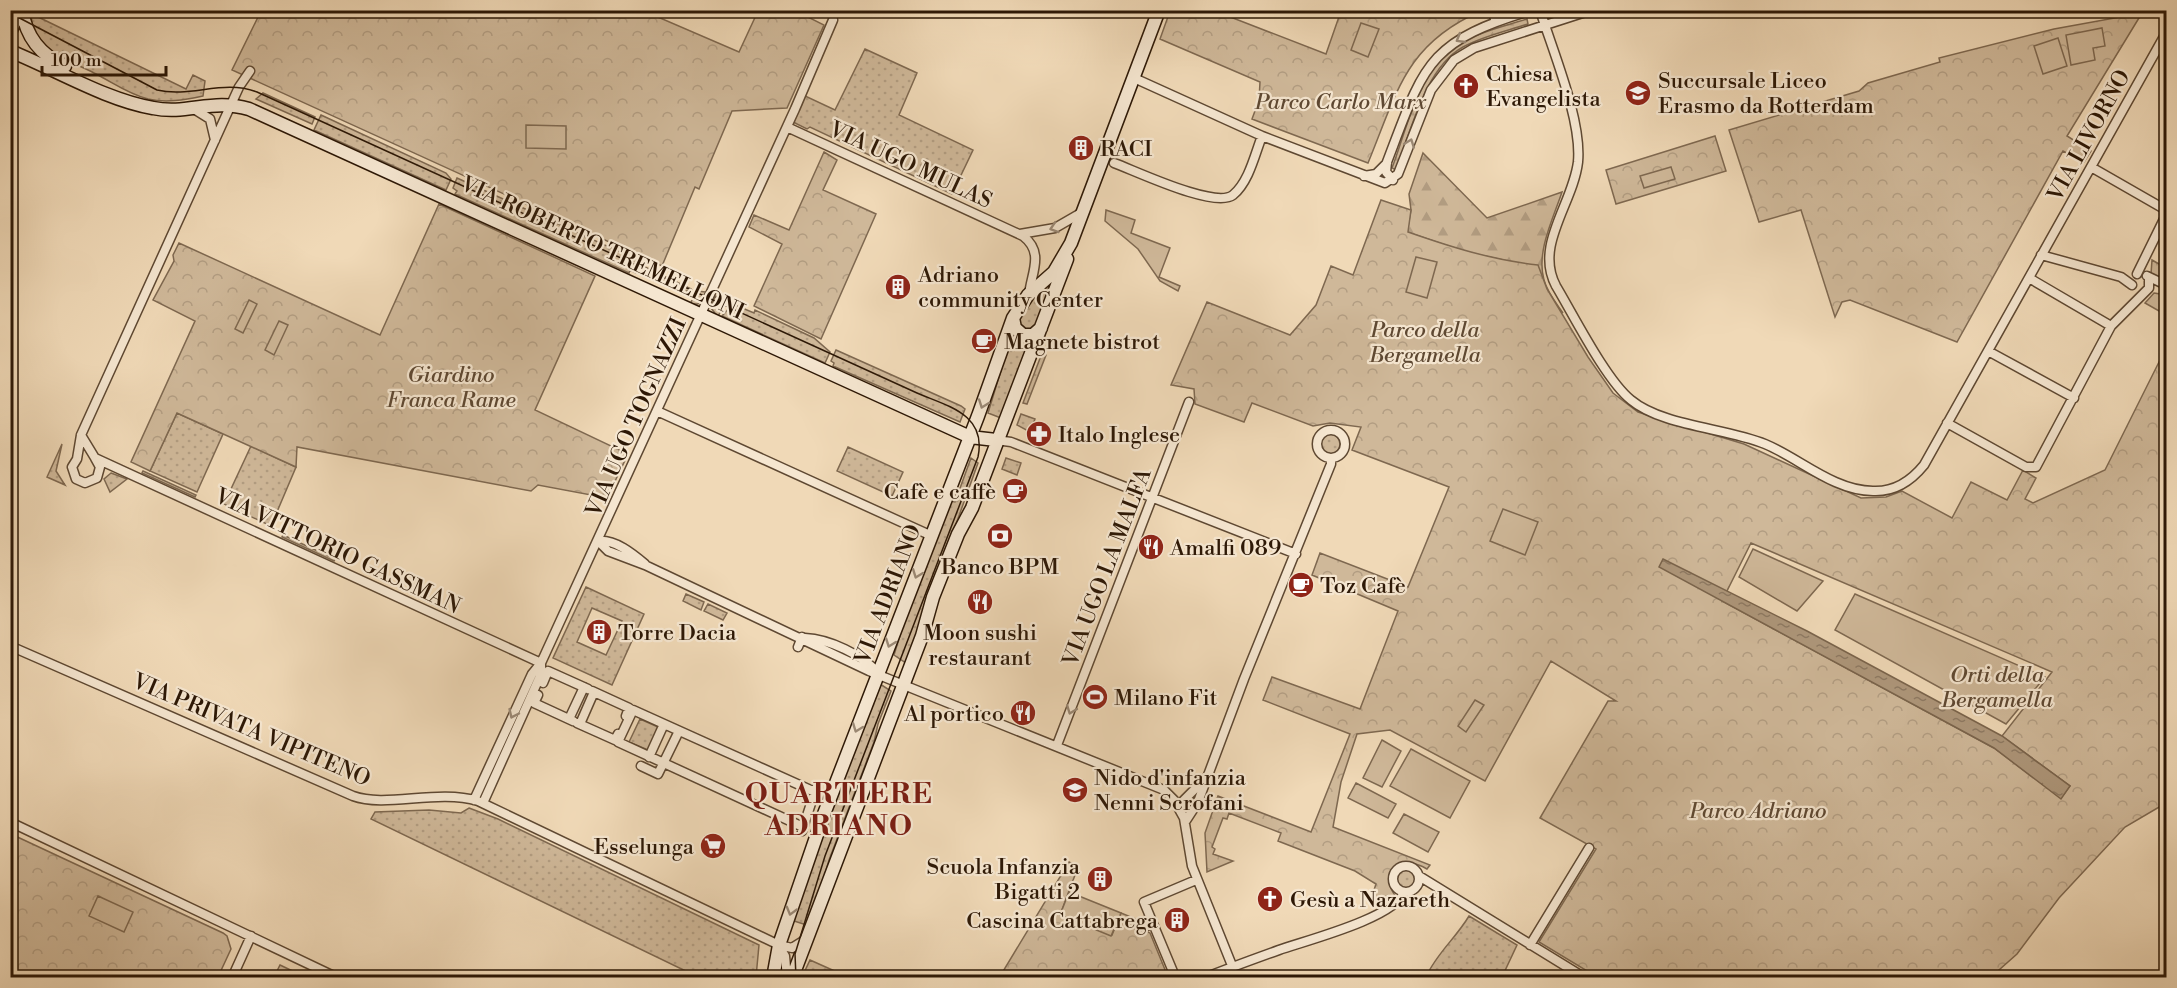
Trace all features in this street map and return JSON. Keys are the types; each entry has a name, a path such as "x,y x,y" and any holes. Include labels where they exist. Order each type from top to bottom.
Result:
{"street":[{"path":"10,33 21,10"},
{"path":"21,10 28,33 43,53 114,96"},
{"name":"VIA ADRIANO","path":"792,978 809,937 843,838 929,616 937,587 958,534 972,508 996,440 1064,270 1071,243 1159,10"},
{"path":"1492,10 1496,22"},
{"path":"1377,182 1386,172 1387,162 1414,92 1433,61 1460,38 1496,22 1533,10"},
{"name":"VIA LIVORNO","path":"1540,10 1576,127 1578,149 1575,174 1551,245 1550,272 1556,286 1624,394 1639,406 1655,414 1754,440 1843,484 1869,491 1892,489 1912,477 1923,465 2166,33"},
{"path":"1134,78 1262,136 1377,182 1385,183 1393,180 1401,169 1431,90 1444,69 1469,51 1592,10"},
{"name":"VIA UGO TOGNAZZI","path":"478,802 541,674 541,663 787,127 833,20"},
{"name":"VIA ROBERTO TREMELLONI","path":"10,51 114,96 153,108 191,108 213,104 232,104 970,437 996,440"},
{"path":"120,470 100,472 93,482 80,482 72,471 77,459 81,435 232,104 246,74 250,71"},
{"path":"191,108 210,120 215,143"},
{"name":"VIA UGO MULAS","path":"787,127 1020,234 1032,244 1037,258 1029,295"},
{"path":"1114,163 1198,195 1224,199 1233,195 1241,186 1262,136"},
{"path":"1363,176 1374,176 1387,162"},
{"path":"2091,167 2166,210"},
{"path":"1386,172 1393,180"},
{"path":"1020,234 1060,226 1084,211"},
{"path":"2127,309 2136,275 2166,215"},
{"name":"VIA ADRIANO","path":"773,978 779,945 824,814 1014,318 1029,295 1054,272 1071,243"},
{"path":"1947,423 2026,466 2036,467 2111,326 2147,289 2148,252"},
{"path":"2042,255 2121,277 2136,275 2148,277 2166,286"},
{"path":"2121,277 2138,292 2166,286"},
{"path":"2029,278 2111,326"},
{"path":"1014,318 1016,329 1025,336 1035,334 1042,325"},
{"path":"1988,351 2074,398"},
{"name":"VIA UGO LA MALFA","path":"1057,745 1189,402"},
{"path":"657,411 932,536"},
{"path":"81,435 100,472"},
{"path":"996,440 1011,442 1296,554"},
{"path":"77,459 85,455 94,458"},
{"name":"VIA VITTORIO GASSMAN","path":"94,458 541,663"},
{"path":"1185,822 1198,802 1205,778 1331,464 1330,458"},
{"path":"598,542 608,551 645,565 802,638 826,642 870,663 878,674 1156,785 1178,806 1185,822 1188,851 1197,880 1237,978"},
{"path":"798,647 802,638"},
{"name":"VIA PRIVATA VIPITENO","path":"10,645 360,799 448,796 478,802 779,945"},
{"path":"548,671 589,690 629,708 615,740 534,703 548,671"},
{"path":"575,722 589,690"},
{"path":"633,710 664,724 816,790 802,829 618,742 633,710"},
{"path":"650,757 664,724"},
{"path":"641,766 658,774 679,731"},
{"path":"1178,806 1205,778"},
{"path":"10,822 338,978"},
{"path":"1530,945 1589,848"},
{"path":"1404,892 1394,884 1394,874 1398,869 1410,867 1438,889 1585,978"},
{"path":"1204,978 1341,931 1394,904 1404,892 1412,891 1417,887 1419,876"},
{"path":"1174,974 1144,902 1197,880"},
{"path":"1417,887 1438,889"},
{"path":"1140,928 1153,924"},
{"path":"232,978 251,936"},
{"path":"779,945 792,948 809,937"},
{"path":"779,945 784,956 787,978"}],"green space":[{"path":"261,11 644,11 739,52 758,11 796,11 824,25 787,108 732,111 699,189 695,187 662,266 232,70"},
{"name":"Parco Carlo Marx","path":"1170,11 1215,11 1326,54 1341,11 1481,11 1456,24 1435,39 1419,55 1396,93 1368,163 1252,119 1259,100 1260,82 1160,39"},
{"path":"2142,13 2067,136 2091,151 2084,162 2063,151 1957,342 1850,300 1842,302 1835,317 1801,210 1759,222 1729,130 1859,91 1868,83 1940,62 1939,58 2054,29"},
{"path":"32,14 186,89 193,75 205,81 203,96 162,101 141,97 127,91 52,52 43,45 36,37 32,26"},
{"path":"1527,19 1528,24 1479,40 1463,47 1450,57 1429,85 1396,170 1392,168 1417,98 1435,65 1447,52 1470,38"},
{"path":"1361,23 1379,29 1368,57 1351,50"},
{"path":"2102,28 2105,46 2093,48 2095,60 2071,65 2066,35"},
{"path":"2058,38 2067,66 2043,74 2034,46"},
{"path":"865,49 917,73 899,115 973,150 952,194 810,127 807,129 793,122 801,94 835,110"},
{"path":"263,93 315,117 312,124 256,99"},
{"path":"321,115 446,173 451,179 446,190 314,130"},
{"path":"526,125 566,126 566,149 526,148"},
{"path":"1715,136 1726,171 1616,204 1606,170"},
{"path":"824,152 837,160 823,190 876,214 821,339 754,306 782,244 749,227 754,215 789,230"},
{"path":"1423,153 1487,218 1562,192 1544,247 1542,269 1547,289 1563,313 1517,263 1466,252 1407,232 1411,210 1409,194"},
{"path":"1671,167 1675,179 1644,188 1640,176"},
{"path":"457,178 642,262 636,273 630,270 629,273 455,194 457,191 453,188"},
{"path":"1381,200 1411,210 1408,232 1472,252 1538,265 1547,289 1588,357 1613,393 1638,412 1744,444 1861,498 1886,497 1902,491 1952,518 1971,482 2007,500 2023,470 2036,478 2025,499 2033,503 2105,470 2166,348 2166,803 2125,827 2059,898 2017,954 1991,977 1597,977 1539,942 1596,849 1540,818 1608,701 1616,701 1551,661 1485,781 1390,730 1357,734 1341,782 1333,827 1430,865 1427,869 1409,863 1395,867 1390,872 1389,879 1396,897 1380,904 1371,899 1376,884 1355,871 1278,841 1281,833 1229,813 1227,819 1223,818 1212,847 1215,849 1213,854 1233,861 1207,872 1205,833 1218,796 1311,832 1350,734 1263,700 1272,677 1360,709 1398,611 1312,575 1320,553 1408,587 1449,487 1352,450 1361,427 1330,423 1313,426 1252,403 1244,422 1195,404 1194,389 1171,385 1207,302 1290,335 1316,305 1331,266 1353,275","holes":["1751,543 2052,672 2002,736 2070,786 2061,798 1994,748 1722,601"]},
{"name":"Giardino Franca Rame","path":"439,204 595,276 535,410 628,454 607,498 538,485 531,491 297,447 296,467 177,413 150,471 131,462 195,321 153,300 174,261 173,255 179,243 380,335"},
{"path":"1106,210 1135,220 1131,233 1170,248 1159,277 1180,286 1178,291 1160,281 1138,249 1105,221"},
{"path":"1416,257 1437,262 1427,298 1406,292"},
{"path":"2152,260 2166,268 2166,281 2151,274"},
{"path":"645,267 691,289 690,292 687,291 686,295 642,275"},
{"path":"1057,277 1036,328 1027,331 1020,326 1022,312 1031,299"},
{"path":"697,291 706,292 698,304 690,304"},
{"path":"2154,293 2166,295 2166,315 2145,303"},
{"path":"715,296 725,300 718,317 711,308"},
{"path":"249,300 257,304 243,333 235,329"},
{"path":"728,302 754,313 755,310 814,338 830,352 825,363 722,316 730,307 727,305"},
{"path":"279,321 288,325 274,355 265,350"},
{"path":"1012,334 1022,340 1032,342 1001,418 988,413"},
{"path":"836,350 961,406 965,409 960,422 833,366 834,363 831,361"},
{"path":"1042,353 1046,355 1027,404 1023,403"},
{"path":"177,413 223,434 197,492 150,471"},
{"path":"1021,414 1035,419 1030,432 1017,425"},
{"path":"1330,434 1337,437 1340,444 1337,451 1330,454 1323,451 1320,444 1323,437"},
{"path":"62,444 56,471 65,485 47,477"},
{"path":"251,446 296,467 271,526 224,504"},
{"path":"848,447 903,472 892,496 837,471"},
{"path":"971,458 978,463 906,663 894,655 907,613 950,501 955,502"},
{"path":"1006,458 1021,463 1017,475 1002,469"},
{"path":"143,471 196,495 195,497 142,473"},
{"path":"111,473 127,479 110,492 104,479"},
{"path":"1503,509 1538,522 1525,555 1490,541"},
{"path":"283,535 335,559 334,561 282,537"},
{"path":"1753,549 1823,581 1797,611 1739,577"},
{"path":"586,587 644,614 612,685 553,658","holes":["592,608 622,621 606,655 577,642"]},
{"path":"686,594 704,602 701,610 683,601"},
{"name":"Orti della Bergamella","path":"1855,594 2045,677 2006,724 1835,630"},
{"path":"708,604 727,613 723,620 704,611"},
{"path":"880,684 891,691 829,860 810,926 794,921 813,854"},
{"path":"1475,700 1484,705 1466,732 1458,726"},
{"path":"640,719 658,727 648,750 629,742"},
{"path":"1382,740 1401,751 1382,787 1363,778"},
{"path":"1411,749 1470,781 1450,818 1390,786"},
{"path":"1356,783 1396,804 1388,818 1348,798"},
{"path":"469,808 498,819 759,945 756,977 698,977 371,819 375,812 429,810 461,813"},
{"path":"1404,814 1439,832 1428,852 1393,833"},
{"path":"11,834 223,933 227,936 231,949 218,977 16,978 11,975"},
{"path":"1069,862 1078,867 1060,915 1112,935 1121,913 1136,919 1140,928 1150,933 1168,977 999,978"},
{"path":"1406,868 1414,871 1417,879 1414,887 1406,890 1398,887 1395,879 1398,871"},
{"path":"1069,892 1121,913 1111,936 1060,915"},
{"path":"98,896 133,912 124,932 89,916"},
{"path":"1469,916 1517,945 1502,977 1426,977 1435,961"},
{"path":"810,960 848,977 802,977"},
{"path":"280,965 305,977 274,977"}],"water":[{"path":"1663,559 1807,631 2002,736 2070,786 2061,799 1994,748 1659,567"}],"tram line":[{"path":"10,13 157,90 182,92 232,87 257,92 952,408 971,421 979,442 978,457 825,856 795,954 796,978"}],"place":[{"name":"Chiesa Evangelista","path":"1466,86"},
{"name":"Succursale Liceo Erasmo da Rotterdam","path":"1638,93"},
{"name":"RACI","path":"1081,148"},
{"name":"Adriano community Center","path":"898,287"},
{"name":"Magnete bistrot","path":"984,341"},
{"name":"Italo Inglese","path":"1039,434"},
{"name":"Cafè e caffè","path":"1015,491"},
{"name":"Banco BPM","path":"1000,536"},
{"name":"Amalfi 089","path":"1151,547"},
{"name":"Toz Cafè","path":"1301,585"},
{"name":"Moon sushi restaurant","path":"980,602"},
{"name":"Torre Dacia","path":"599,632"},
{"name":"Milano Fit","path":"1095,697"},
{"name":"Al portico","path":"1023,713"},
{"name":"Nido d'infanzia Nenni Scrofani","path":"1075,790"},
{"name":"Esselunga","path":"713,846"},
{"name":"Scuola Infanzia Bigatti 2","path":"1100,879"},
{"name":"Gesù a Nazareth","path":"1270,899"},
{"name":"Cascina Cattabrega","path":"1177,920"}],"district":[{"name":"QUARTIERE ADRIANO","path":"839,809"}],"park label":[{"name":"Parco della Bergamella","path":"1425,342"},
{"name":"Parco Adriano","path":"1758,810"}]}
